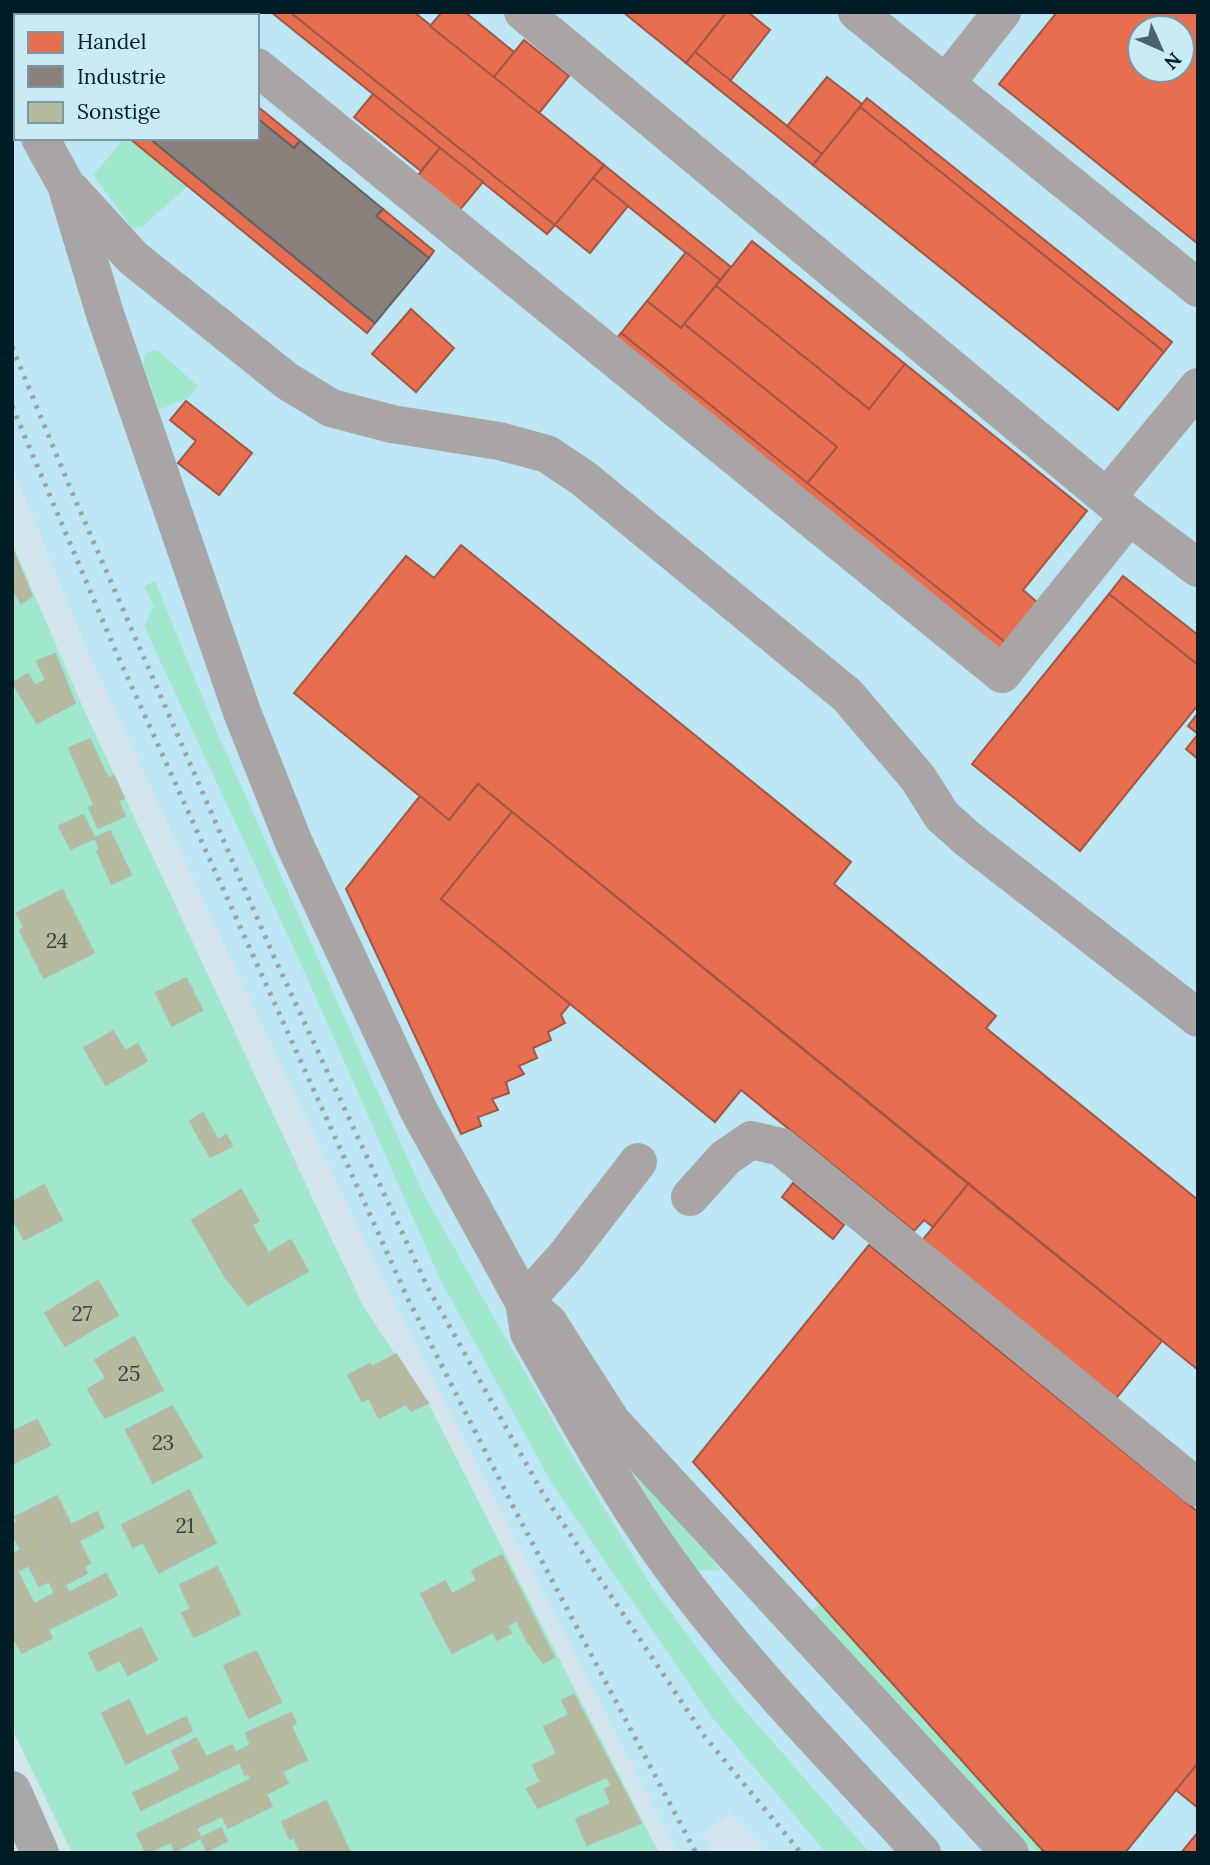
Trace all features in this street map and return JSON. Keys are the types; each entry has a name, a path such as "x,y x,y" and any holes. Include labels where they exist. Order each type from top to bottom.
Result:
{"main road":[{"path":"12,1790 40,1853"}],"lane":[{"path":"523,12 1118,507 1198,568"},
{"path":"857,12 1198,288"},
{"path":"946,83 1002,12"},
{"path":"259,69 1002,674 1198,387"},
{"path":"41,140 66,184 133,258 287,381 331,408 392,424 499,441 547,453 583,478 848,695 918,778 943,816 969,839 1198,1018"},
{"path":"66,184 105,314 242,712 294,843 419,1111 524,1302 529,1334 635,1515 678,1576 755,1671 922,1853"},
{"path":"690,1197 725,1158 751,1140 781,1147 1198,1488"},
{"path":"524,1302 564,1258 638,1162"},
{"path":"524,1302 548,1322 612,1422 1010,1853"}],"shaded area":[{"path":"12,12 1198,12 1198,1853 870,1853 736,1700 652,1587 577,1463 423,1193 216,730 168,611 300,962 441,1281 552,1484 711,1716 826,1853 768,1853 730,1813 702,1834 712,1853 678,1853 396,1306 89,654 12,466"}],"green space":[{"path":"123,140 151,140 197,178 142,227 132,228 93,175"},
{"path":"154,350 160,352 198,386 188,398 159,410 143,364 145,354"},
{"path":"12,543 84,710 362,1304 430,1407 659,1853 72,1853 12,1729"},
{"path":"155,581 216,730 423,1193 577,1463 652,1587 736,1700 870,1853 826,1853 711,1716 552,1484 441,1281 300,962 144,626 154,606 144,586"},
{"path":"595,1408 707,1552 720,1570 687,1571"},
{"path":"822,1602 1045,1853 1035,1853 810,1612"}],"building: Handel":[{"path":"142,12 144,14 129,14 34,14"},
{"path":"271,12 290,12 555,225 547,234"},
{"path":"290,12 414,12 604,165 555,225"},
{"path":"442,12 465,12 514,52 494,77 430,26"},
{"path":"623,12 727,12 686,63"},
{"path":"727,12 748,12 770,30 730,81 695,52"},
{"path":"1057,12 1198,12 1198,244 999,84"},
{"path":"524,40 569,76 539,113 494,77"},
{"path":"695,52 822,154 813,165 686,63"},
{"path":"827,77 862,104 822,154 787,126"},
{"path":"373,94 440,148 421,171 354,117"},
{"path":"867,98 1172,342 1164,352 860,107"},
{"path":"860,107 1164,352 1118,410 813,165"},
{"path":"259,108 300,141 294,148 259,120"},
{"path":"131,140 151,140 375,323 367,333"},
{"path":"440,148 483,182 453,218 411,184"},
{"path":"604,165 731,267 720,280 593,178"},
{"path":"593,178 628,206 590,253 555,225"},
{"path":"383,209 434,251 429,258 376,216"},
{"path":"752,241 905,364 869,409 716,286"},
{"path":"686,252 720,280 681,328 647,301"},
{"path":"716,286 869,409 905,364 1087,511 1023,590 1038,603 1006,643 807,483 837,447 684,324"},
{"path":"647,301 681,328 684,324 837,447 807,483 621,333"},
{"path":"411,309 454,348 416,392 372,354"},
{"path":"621,333 1006,643 998,652 613,343"},
{"path":"186,401 252,453 219,495 178,463 196,441 170,420"},
{"path":"461,545 851,862 834,884 996,1016 986,1028 1198,1200 1198,1370 478,784 449,820 294,693 406,556 434,578"},
{"path":"1123,576 1198,635 1198,665 1109,594"},
{"path":"1109,594 1198,665 1198,705 1080,851 972,764"},
{"path":"1198,713 1198,734 1188,726"},
{"path":"1198,734 1198,759 1186,749"},
{"path":"478,784 512,812 441,899 570,1004 561,1015 565,1023 548,1032 551,1040 533,1048 537,1058 519,1066 524,1074 506,1082 509,1093 492,1099 498,1110 478,1117 481,1126 461,1134 346,889 420,796 449,820"},
{"path":"512,812 968,1184 933,1227 924,1220 914,1231 741,1090 715,1122 441,899"},
{"path":"793,1183 844,1225 833,1239 782,1197"},
{"path":"968,1184 1162,1341 1106,1411 912,1253"},
{"path":"869,1245 1198,1512 1198,1763 1125,1853 1045,1853 693,1462"},
{"path":"1198,1763 1198,1808 1176,1790"},
{"path":"1198,1832 1198,1853 1181,1853"}],"building: Industrie":[{"path":"259,120 294,148 300,141 383,209 376,216 429,258 375,323 151,140 259,140"}],"building: Sonstige":[{"path":"12,548 32,596 21,603 12,587"},
{"path":"55,654 75,703 37,723 13,683 28,674 35,686 46,680 37,661"},
{"path":"90,739 108,779 114,776 124,798 118,801 125,816 98,828 89,808 94,805 69,748"},
{"path":"83,815 95,838 71,849 59,826"},
{"path":"110,831 131,875 112,884 97,851 100,850 95,838"},
{"path":"62,890 94,953 44,978 20,930 24,927 17,913"},
{"path":"186,978 202,1010 172,1026 156,993"},
{"path":"113,1031 125,1051 138,1044 147,1061 106,1085 84,1048"},
{"path":"203,1113 218,1140 226,1135 232,1146 210,1157 190,1121"},
{"path":"44,1185 62,1220 24,1240 12,1217 12,1202"},
{"path":"241,1190 259,1221 252,1225 268,1253 226,1278 192,1220"},
{"path":"291,1240 308,1271 248,1305 226,1278"},
{"path":"98,1281 118,1315 65,1346 45,1313"},
{"path":"134,1337 163,1390 105,1418 88,1389 106,1378 95,1360"},
{"path":"396,1354 428,1403 411,1411 406,1404 379,1418 369,1398 362,1401 348,1375 370,1364 372,1367"},
{"path":"172,1406 202,1457 153,1483 126,1430"},
{"path":"37,1420 50,1445 12,1464 12,1432"},
{"path":"189,1490 216,1543 181,1561 154,1509"},
{"path":"57,1496 71,1525 21,1550 12,1533 12,1525 18,1522 15,1517"},
{"path":"154,1509 181,1561 159,1573 143,1542 133,1547 122,1525"},
{"path":"97,1512 104,1528 79,1541 71,1525"},
{"path":"71,1525 90,1563 84,1567 87,1573 65,1585 42,1539"},
{"path":"42,1539 69,1593 82,1586 93,1607 47,1630 34,1604 55,1593 49,1581 39,1586 21,1550"},
{"path":"21,1550 29,1565 17,1571 52,1638 22,1653 12,1635 12,1554"},
{"path":"502,1555 516,1582 491,1595 482,1578 477,1581 472,1571"},
{"path":"217,1567 240,1614 194,1637 182,1613 191,1609 180,1585"},
{"path":"106,1574 117,1595 93,1607 82,1586"},
{"path":"482,1578 491,1595 436,1623 421,1594 445,1581 452,1594"},
{"path":"516,1582 554,1657 543,1663 528,1642 501,1590"},
{"path":"501,1590 517,1620 507,1626 511,1633 497,1640 493,1632 452,1653 436,1623"},
{"path":"141,1628 157,1660 128,1675 120,1660 98,1671 89,1653"},
{"path":"256,1651 281,1702 249,1718 224,1666"},
{"path":"574,1695 615,1773 538,1808 527,1789 541,1782 533,1765 557,1754 544,1727 569,1715 562,1700"},
{"path":"129,1700 153,1750 126,1764 102,1713"},
{"path":"291,1713 296,1723 291,1726 307,1760 268,1778 263,1767 245,1775 236,1752 251,1745 246,1733"},
{"path":"186,1717 192,1731 153,1750 147,1736"},
{"path":"196,1738 206,1757 232,1745 240,1762 141,1810 133,1793 181,1770 172,1751"},
{"path":"263,1767 268,1778 282,1772 288,1783 266,1794 272,1806 228,1828 222,1816 196,1828 201,1838 175,1851 171,1842 146,1853 137,1834 251,1779 249,1773"},
{"path":"615,1773 641,1823 587,1845 576,1819 611,1804 605,1789 612,1786 607,1777"},
{"path":"326,1801 350,1852 301,1853 294,1837 290,1839 282,1822"},
{"path":"221,1828 227,1841 207,1851 201,1838"}],"railway":[{"path":"12,347 71,490 275,959 427,1286 542,1492 705,1737 801,1853"},
{"path":"12,406 113,645 408,1299 517,1514 696,1853"}]}
